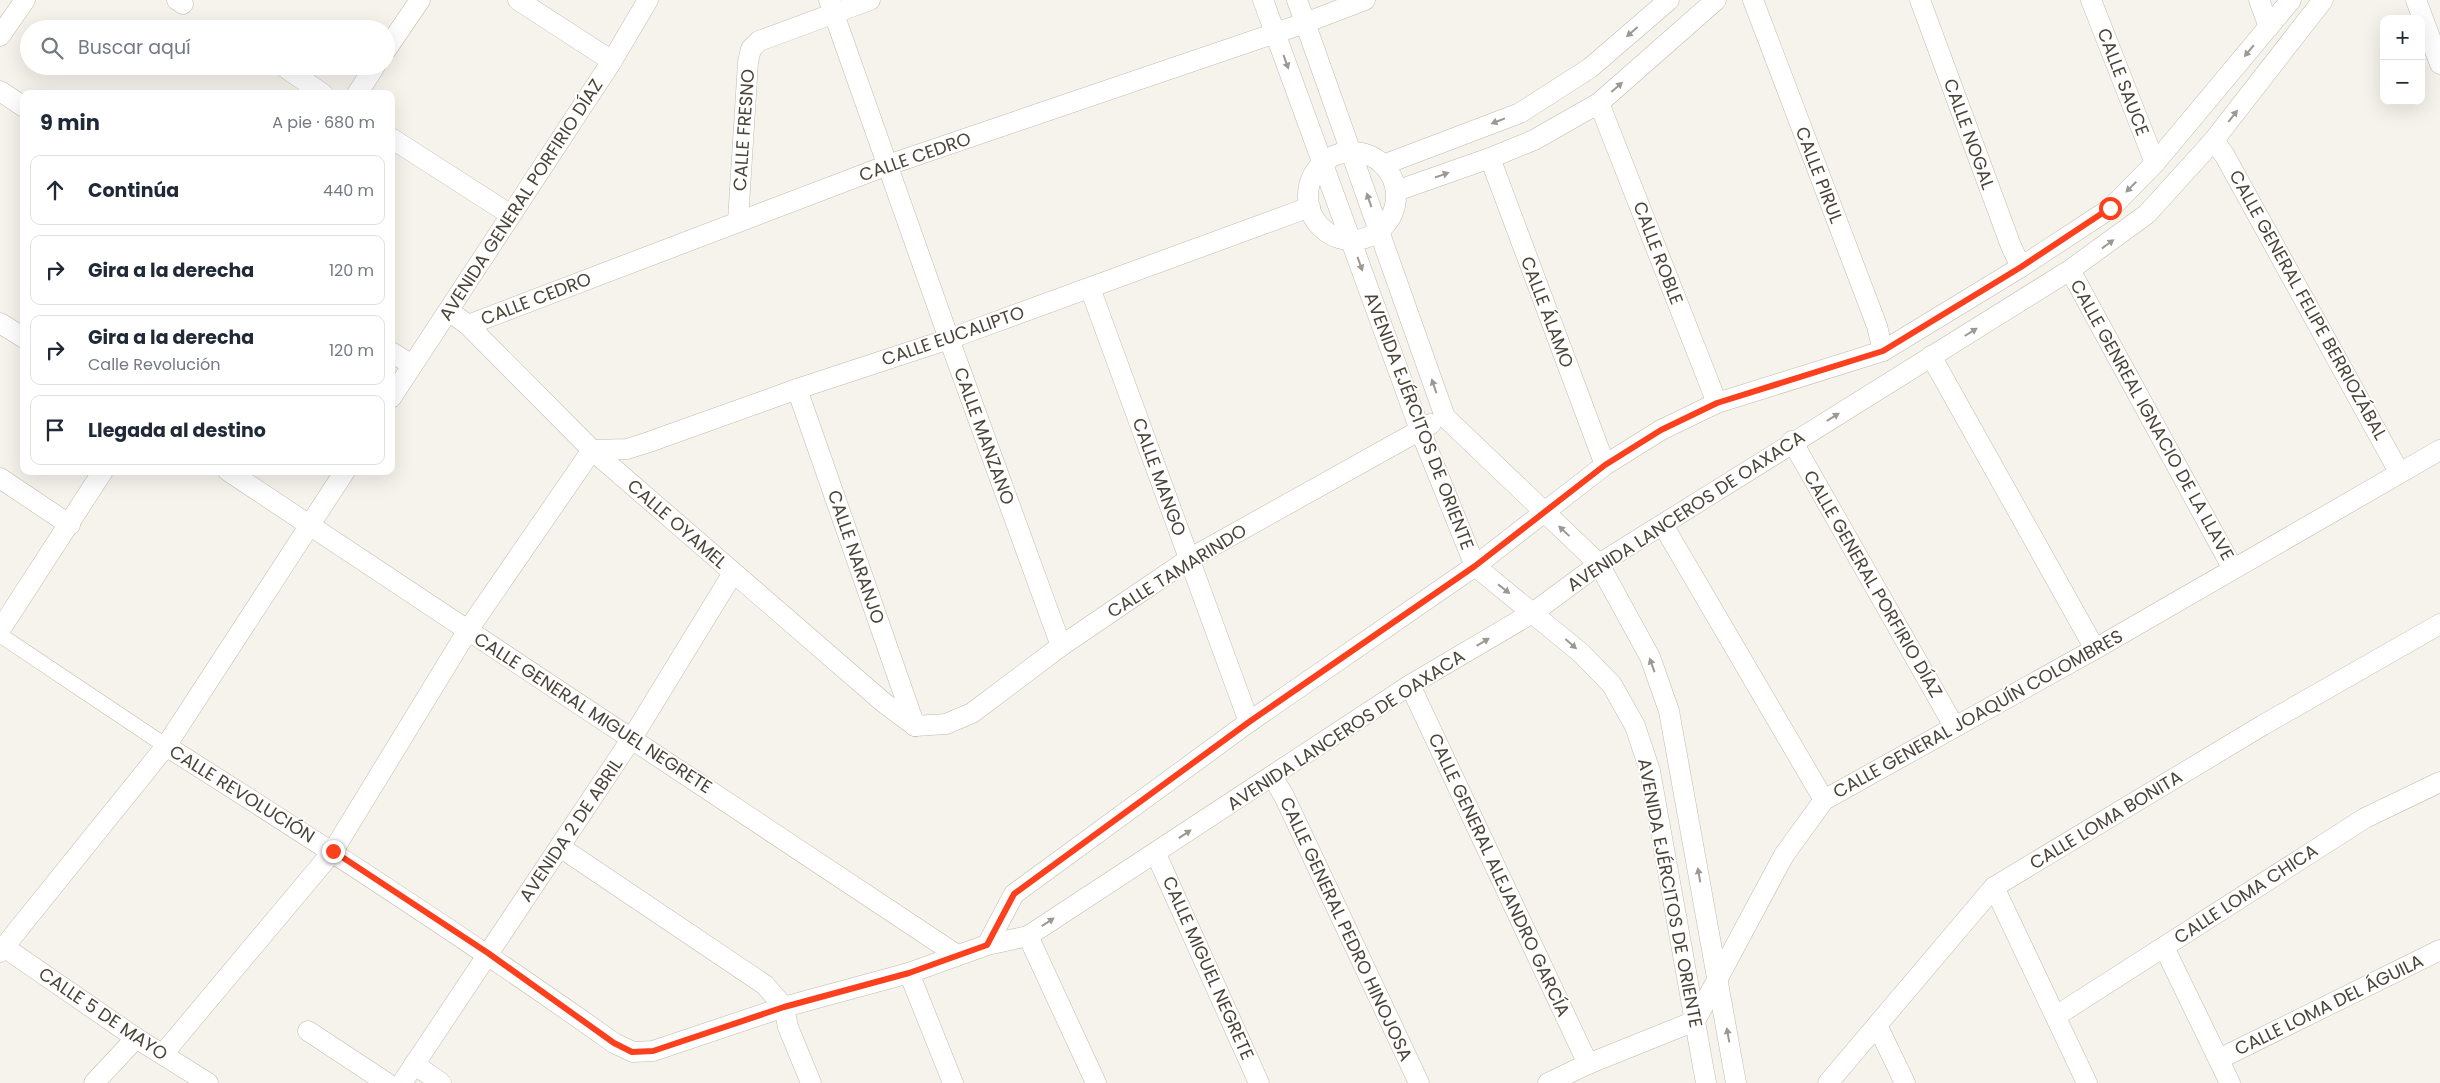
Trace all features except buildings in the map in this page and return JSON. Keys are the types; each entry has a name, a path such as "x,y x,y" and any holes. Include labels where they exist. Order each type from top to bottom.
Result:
{"street":[{"path":"0,36 25,0"},
{"path":"395,37 420,0"},
{"path":"518,0 612,61"},
{"name":"AVENIDA GENERAL PORFIRIO DÍAZ","path":"395,392 612,61 648,0"},
{"name":"CALLE FRESNO","path":"738,221 748,62 751,49 758,41 831,6 870,0"},
{"name":"AVENIDA EJÉRCITOS DE ORIENTE","path":"1264,0 1420,430 1475,566 1534,612 1581,653 1612,685 1635,726 1650,771 1706,1083"},
{"name":"AVENIDA EJÉRCITOS DE ORIENTE","path":"1297,0 1445,417 1599,564 1650,658 1669,711 1736,1083"},
{"name":"CALLE CEDRO","path":"468,325 888,165 1305,23 1365,0"},
{"path":"1383,165 1520,113 1590,68 1669,0"},
{"path":"1396,191 1490,158 1534,140 1599,103 1716,0"},
{"name":"CALLE PIRUL","path":"1753,0 1876,326 1883,351"},
{"name":"CALLE NOGAL","path":"1920,0 2011,246 2021,267"},
{"name":"CALLE SAUCE","path":"2091,0 2155,163"},
{"path":"2259,0 2269,27"},
{"path":"987,945 1014,894 1249,722 1475,566 1542,511 1605,465 1661,430 1717,403 1883,351 2021,267 2110,208 2155,163 2291,0"},
{"name":"AVENIDA LANCEROS DE OAXACA","path":"632,1052 653,1051 784,1007 909,973 987,945 1028,936 1156,854 1410,685 1534,612 1599,564 2070,270 2147,214 2214,140 2323,0"},
{"path":"2416,0 2440,64"},
{"name":"CALLE MANZANO","path":"831,6 949,340 1061,646"},
{"path":"296,75 317,90"},
{"path":"360,90 369,75"},
{"path":"0,91 20,104"},
{"name":"CALLE ROBLE","path":"1599,103 1717,403"},
{"path":"1520,113 1534,140"},
{"name":"CALLE GENERAL FELIPE BERRIOZÁBAL","path":"2214,140 2225,156 2399,472"},
{"path":"395,141 511,215"},
{"path":"1352,152 1369,156 1383,165 1392,177 1396,191 1393,213 1380,230 1371,236 1352,241 1340,239 1321,227 1310,207 1308,198 1312,179 1323,164 1337,156 1352,152"},
{"name":"CALLE ÁLAMO","path":"1490,158 1605,465"},
{"name":"CALLE EUCALIPTO","path":"592,450 627,449 797,389 949,340 1310,207"},
{"name":"CALLE GENREAL IGNACIO DE LA LLAVE","path":"2070,270 2233,569"},
{"name":"CALLE MANGO","path":"1090,288 1249,722"},
{"name":"CALLE OYAMEL","path":"449,312 468,325 592,450 883,702 915,726"},
{"path":"0,323 20,336"},
{"path":"395,354 412,365"},
{"path":"1931,356 2095,649"},
{"name":"CALLE NARANJO","path":"797,389 915,726"},
{"name":"CALLE TAMARINDO","path":"915,726 946,724 972,713 1061,646 1189,559 1445,417"},
{"name":"CALLE GENERAL PORFIRIO DÍAZ","path":"1792,442 1954,726"},
{"path":"163,1054 333,851 468,630 592,450"},
{"name":"CALLE GENERAL JOAQUÍN COLOMBRES","path":"1695,1022 1784,855 1824,800 2095,649 2440,450"},
{"path":"0,630 70,525 101,475"},
{"name":"CALLE GENERAL MIGUEL NEGRETE","path":"234,475 957,955"},
{"path":"1,947 166,746 342,475"},
{"path":"0,478 70,525"},
{"path":"1663,525 1824,800"},
{"name":"AVENIDA 2 DE ABRIL","path":"402,1083 632,738 734,572"},
{"name":"CALLE LOMA BONITA","path":"1828,1083 1994,887 2263,725 2440,624"},
{"name":"CALLE REVOLUCIÓN","path":"0,635 166,746 333,851 488,953 614,1043 632,1052"},
{"name":"CALLE GENERAL ALEJANDRO GARCÍA","path":"1410,685 1588,1064"},
{"name":"CALLE GENERAL PEDRO HINOJOSA","path":"1272,776 1284,796 1420,1083"},
{"name":"CALLE LOMA CHICA","path":"2056,1016 2365,818 2440,782"},
{"path":"560,847 765,984 784,1007 788,1027 811,1083"},
{"name":"CALLE MIGUEL NEGRETE","path":"1156,854 1259,1083"},
{"path":"1994,887 2087,1083"},
{"path":"1028,936 1096,1083"},
{"name":"CALLE 5 DE MAYO","path":"1,947 136,1038 208,1083"},
{"path":"2164,947 2230,1083"},
{"name":"CALLE LOMA DEL ÁGUILA","path":"2219,1059 2440,950"},
{"path":"909,973 953,1083"},
{"path":"1548,1083 1588,1064 1695,1022"},
{"path":"1877,1024 1905,1083"},
{"path":"308,1031 387,1083"},
{"path":"94,1083 136,1038"},
{"path":"414,1064 441,1083"}],"route":[{"path":"333,851 488,953 614,1043 632,1052 653,1051 784,1007 909,973 987,945 1014,894 1249,722 1475,566 1542,511 1605,465 1661,430 1717,403 1883,351 2021,267 2110,208"}]}
